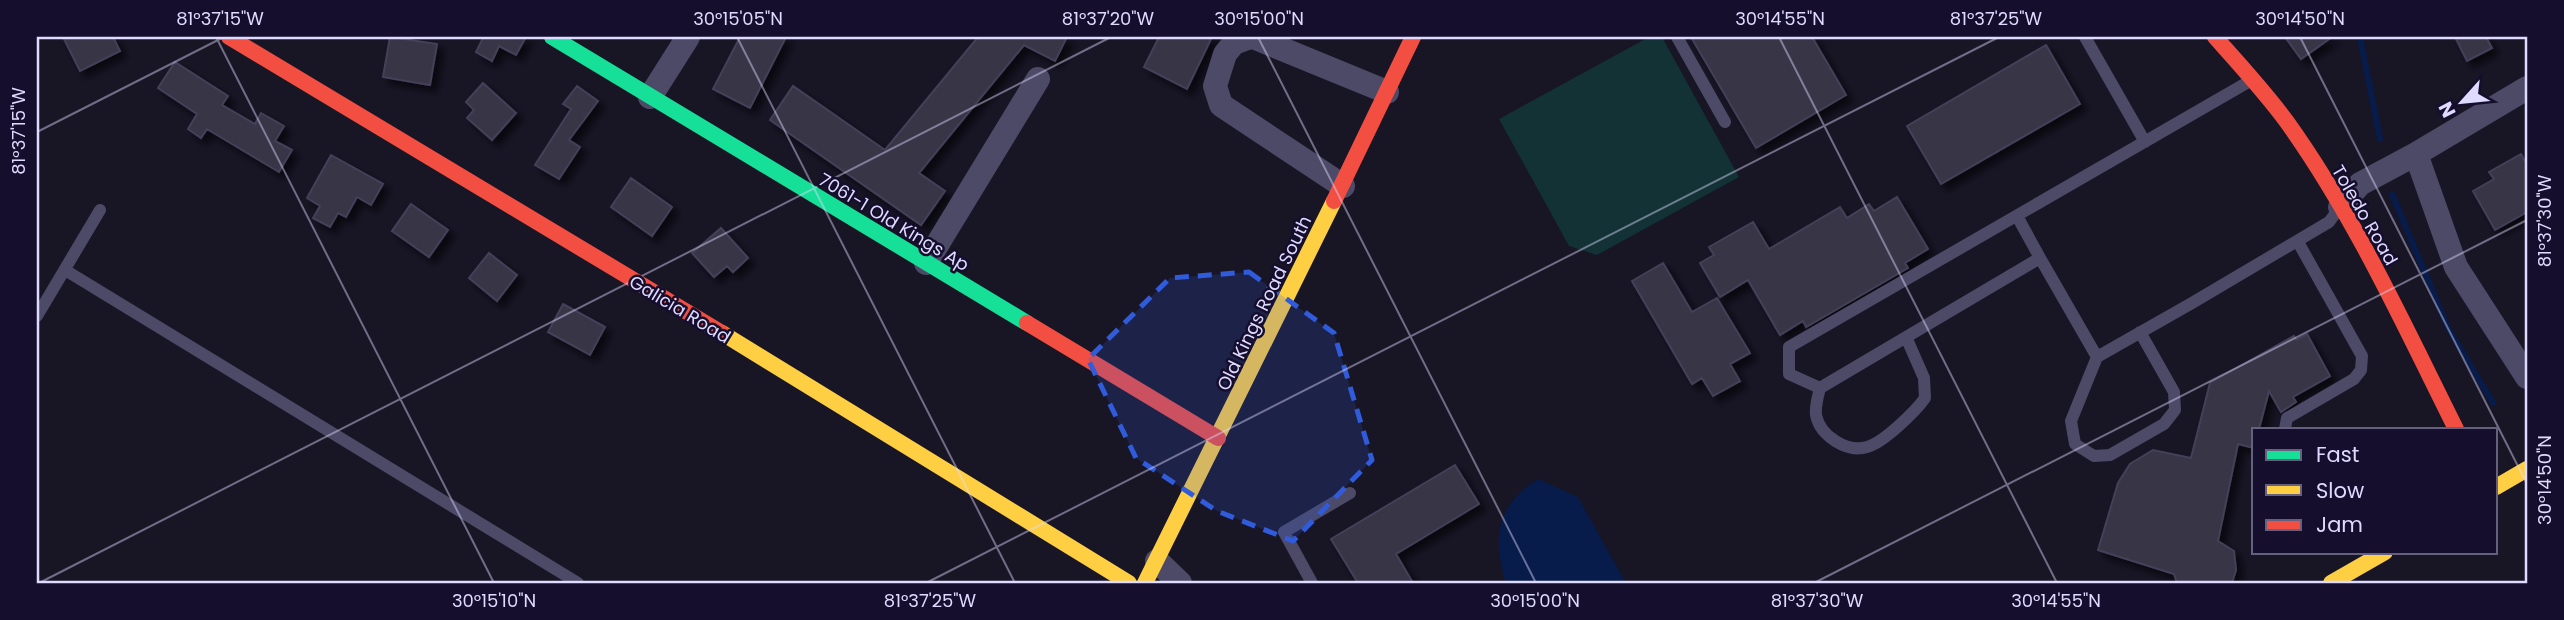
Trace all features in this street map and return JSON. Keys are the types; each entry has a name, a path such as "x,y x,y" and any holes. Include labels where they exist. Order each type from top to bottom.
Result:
{"street":[{"name":"Galicia Road","path":"229,37 882,430 1129,583"},
{"name":"7061-1 Old Kings Ap","path":"552,37 1218,438"},
{"path":"650,96 688,37"},
{"path":"1343,186 1221,105 1215,86 1224,54 1234,43 1251,37 1387,92"},
{"name":"Old Kings Road South","path":"1145,583 1343,186 1413,37"},
{"name":"Toledo Road","path":"2215,37 2290,128 2340,207 2455,428"},
{"path":"926,263 1038,79"},
{"path":"2340,207 2360,184 2527,88"},
{"path":"2416,154 2456,267 2527,377"},
{"path":"2498,486 2527,469"},
{"path":"2330,583 2381,554"},
{"path":"1157,561 1180,583"}],"lane":[{"path":"1677,37 1725,122"},
{"path":"2085,37 2145,142"},
{"path":"1820,388 1789,374 1789,347 2253,80"},
{"path":"2140,332 2174,392 2175,410 2164,424 2110,455 2094,456 2075,444 2071,421 2097,357 2140,332 2298,242 2329,222 2340,207"},
{"path":"37,316 100,210"},
{"path":"2017,216 2097,357"},
{"path":"2285,428 2287,418 2354,379 2361,370 2362,356 2298,242"},
{"path":"1820,388 2040,258"},
{"path":"65,270 578,583"},
{"path":"1820,388 1816,415 1822,428 1835,442 1851,448 1864,448 1875,444 1925,398 1924,378 1906,337"},
{"path":"1312,583 1284,533 1350,493"}],"highlighted area":[{"path":"1249,272 1334,333 1372,460 1293,541 1217,511 1136,458 1088,359 1170,278"}],"green space":[{"path":"1649,37 1662,37 1739,177 1597,255 1569,246 1499,119"}],"water":[{"path":"1538,479 1578,497 1626,583 1506,583 1499,551 1501,524 1513,500"}],"building":[{"path":"63,37 113,37 120,51 80,71"},
{"path":"390,37 437,44 430,85 383,77"},
{"path":"481,37 526,37 516,55 499,46 492,61 476,52 483,38"},
{"path":"740,37 786,37 750,108 713,89"},
{"path":"978,37 1067,37 1055,61 1024,45 919,173 945,191 921,225 770,120 793,86 885,150"},
{"path":"1159,37 1212,37 1187,89 1144,67"},
{"path":"1691,37 1812,37 1846,95 1756,148"},
{"path":"2285,37 2332,37 2301,59"},
{"path":"2455,37 2486,37 2492,48 2467,61"},
{"path":"2046,45 2080,104 1941,184 1907,126"},
{"path":"175,62 228,96 222,105 255,124 261,113 284,126 275,141 292,150 279,172 207,129 201,138 188,129 197,114 158,88"},
{"path":"483,83 516,113 492,140 467,118 474,110 466,102"},
{"path":"577,86 598,101 569,140 580,147 559,179 535,165 571,109 563,104"},
{"path":"2521,154 2527,165 2527,212 2495,230 2473,191 2494,179 2489,172"},
{"path":"331,155 383,184 371,205 357,197 346,217 338,213 330,227 313,218 320,206 307,198"},
{"path":"631,178 672,207 652,236 611,207"},
{"path":"1897,197 1928,249 1905,263 1908,268 1806,327 1803,321 1780,335 1748,280 1720,297 1700,263 1714,255 1709,247 1753,222 1769,249 1840,207 1847,218 1869,204 1874,211"},
{"path":"411,204 448,230 429,257 392,231"},
{"path":"721,228 748,258 733,272 727,266 714,277 692,253"},
{"path":"489,253 517,275 497,301 469,278"},
{"path":"1663,263 1692,312 1717,298 1750,353 1730,364 1740,381 1713,396 1702,378 1692,384 1632,281"},
{"path":"563,304 605,327 590,355 548,332"},
{"path":"2307,334 2330,376 2293,397 2296,402 2281,412 2269,391 2259,428 2252,428 2252,448 2238,444 2218,541 2234,551 2236,570 2232,583 2177,583 2174,574 2098,550 2118,483 2130,464 2153,450 2191,458 2210,383 2294,336 2296,340"},
{"path":"1455,465 1479,504 1396,554 1413,583 1358,583 1331,539"}],"waterway":[{"path":"2360,37 2380,139"},
{"path":"2392,194 2448,328 2493,403"}],"traffic: fast":[{"path":"552,37 1027,323"}],"traffic: slow":[{"path":"1145,583 1334,201"},
{"path":"722,333 1129,583"},
{"path":"2498,486 2527,469"},
{"path":"2331,583 2382,554"}],"traffic: jam":[{"path":"229,37 722,333"},
{"path":"1334,201 1413,37"},
{"path":"2215,37 2279,111 2335,195 2378,272 2456,428"},
{"path":"1027,323 1218,438"}]}
